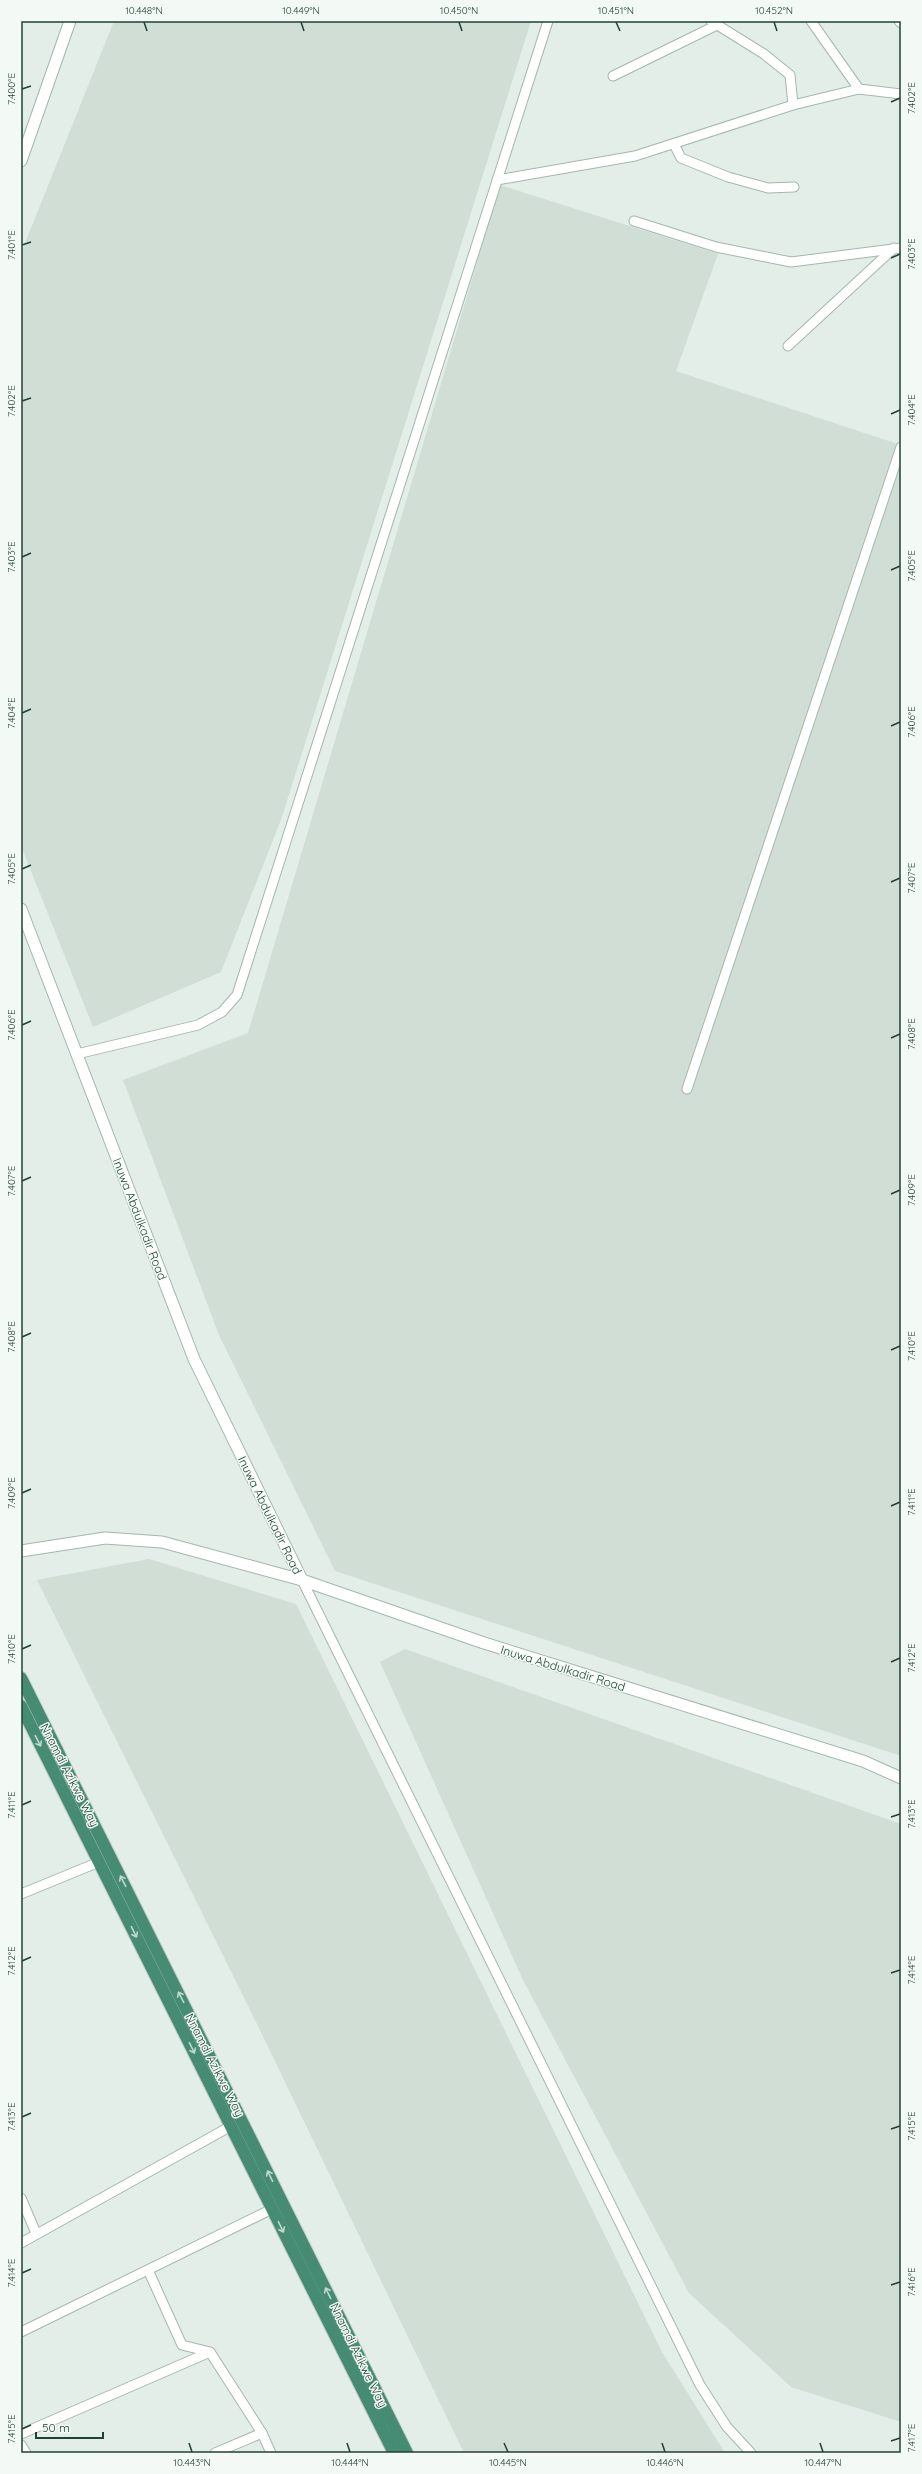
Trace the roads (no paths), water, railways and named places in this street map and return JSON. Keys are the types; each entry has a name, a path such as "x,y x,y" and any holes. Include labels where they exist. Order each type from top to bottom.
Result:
{"highway":[{"name":"Nnamdi Azikwe Way","path":"21,1678 407,2453"},
{"name":"Nnamdi Azikwe Way","path":"21,1706 394,2453"}],"street":[{"path":"21,160 70,21"},
{"path":"77,1054 198,1025 222,1012 237,995 548,21"},
{"path":"811,21 860,90"},
{"path":"614,76 714,23 764,54 790,75 793,105"},
{"path":"497,180 635,156 793,105 860,90 901,94"},
{"path":"674,144 681,158 728,176 768,188 794,186"},
{"path":"634,222 716,247 791,262 898,248"},
{"path":"788,346 898,248"},
{"path":"687,1089 901,447"},
{"name":"Inuwa Abdulkadir Road","path":"21,909 194,1359 302,1580 484,1643 863,1761 901,1778"},
{"path":"21,1552 105,1538 162,1542 302,1580 700,2385 727,2427 751,2453"},
{"path":"21,1894 99,1862"},
{"path":"21,2243 36,2233 231,2126"},
{"path":"21,2198 36,2233"},
{"path":"21,2332 272,2209"},
{"path":"148,2270 182,2345 210,2352 262,2433 271,2453"},
{"path":"21,2434 210,2352"},
{"path":"215,2453 262,2433"},
{"path":"21,2445 26,2453"}]}
